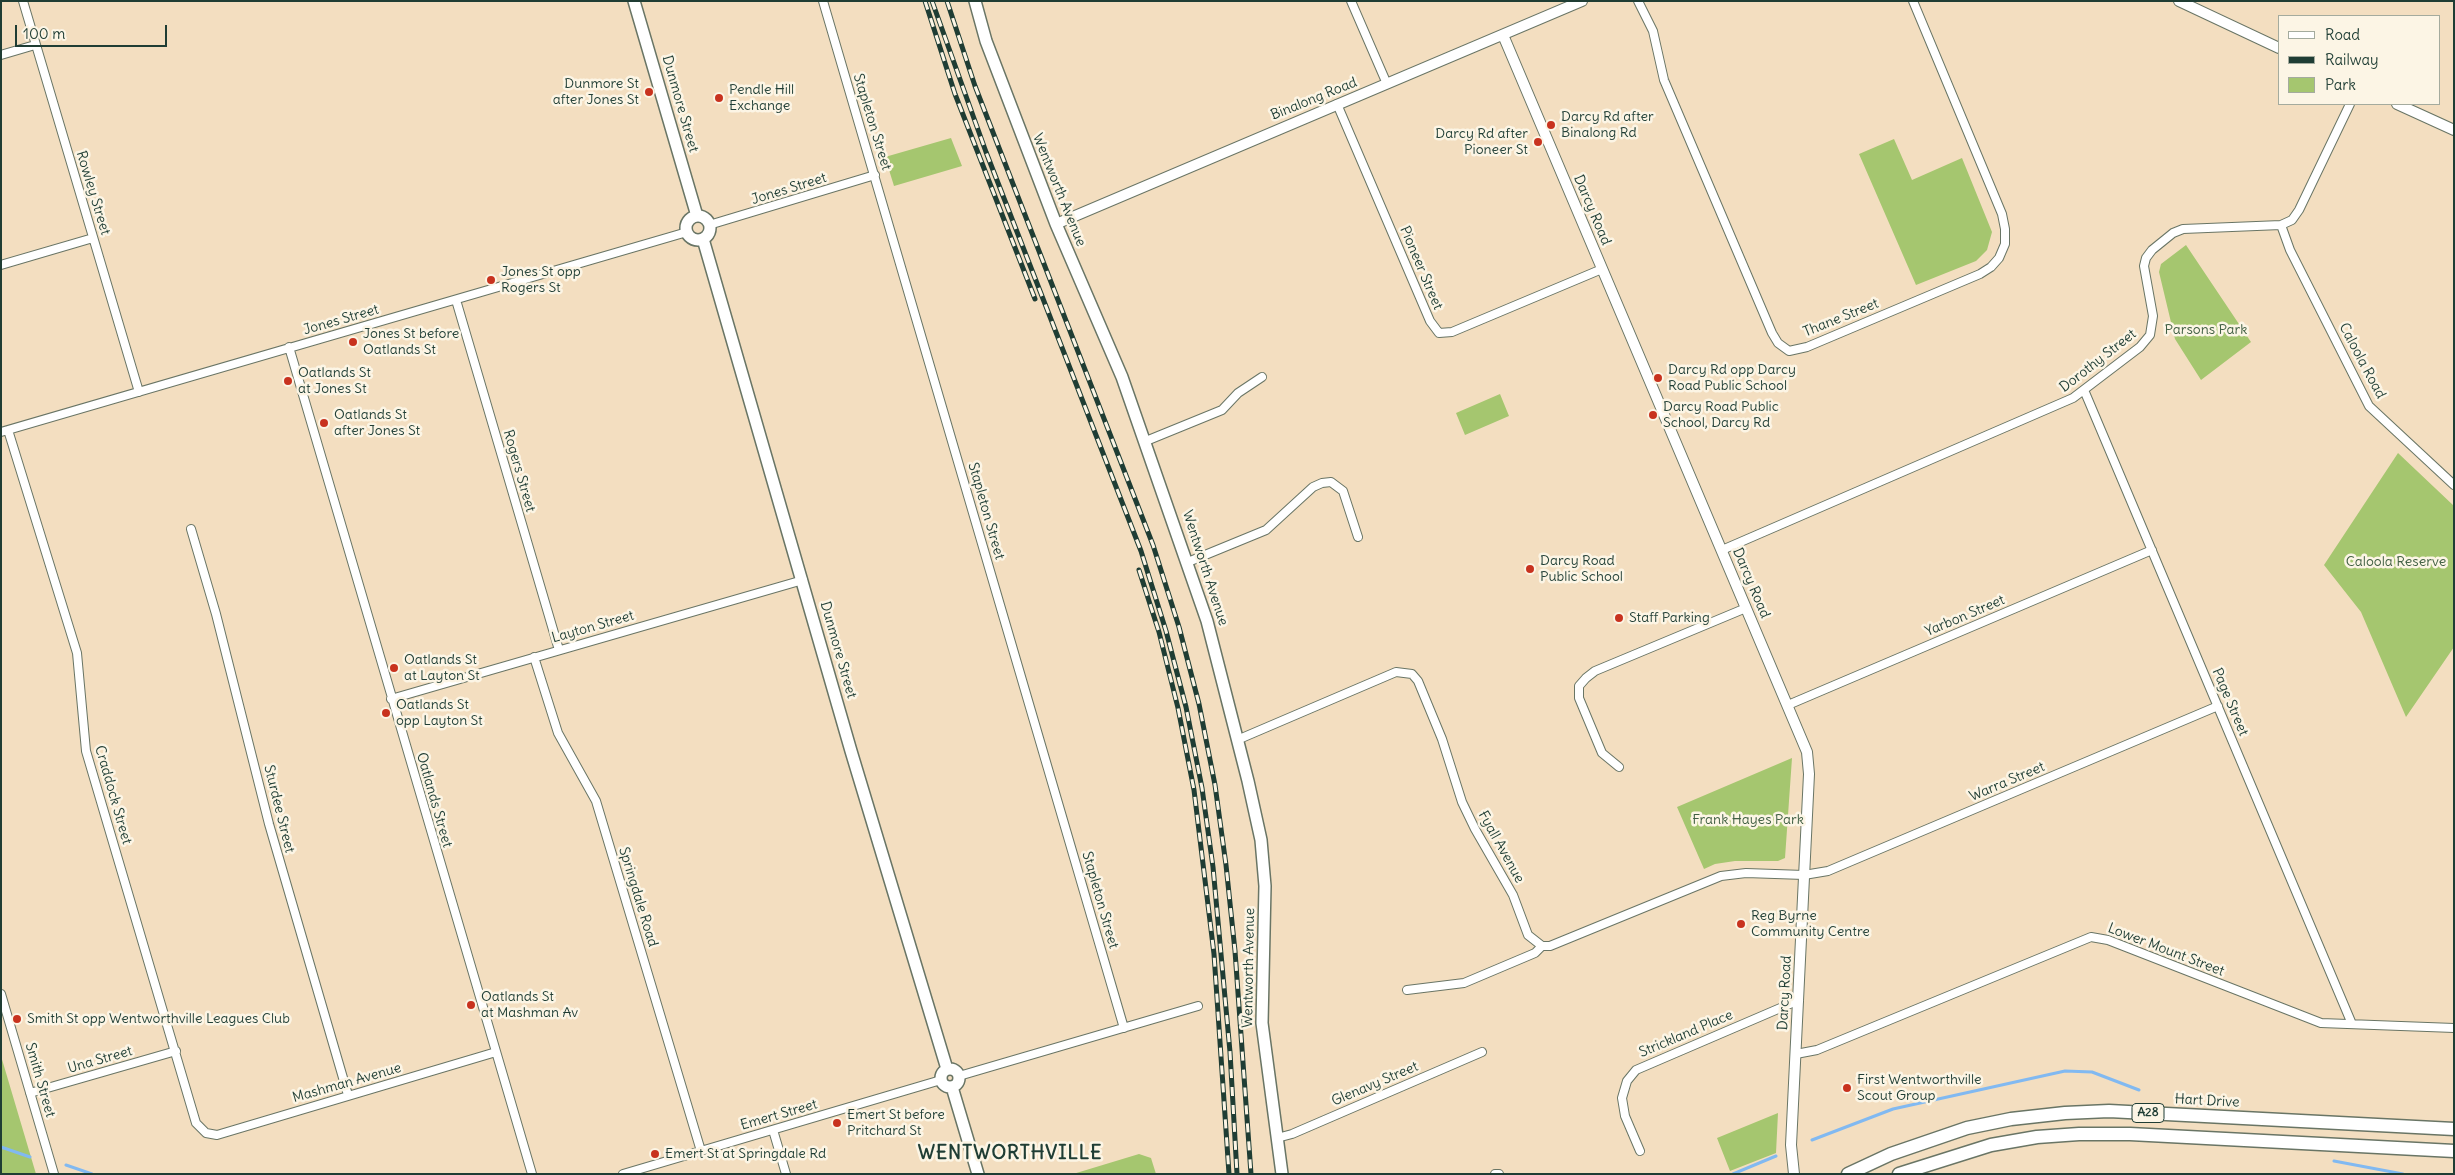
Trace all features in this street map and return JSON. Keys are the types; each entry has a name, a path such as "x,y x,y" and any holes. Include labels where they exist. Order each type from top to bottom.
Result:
{"highway":[{"name":"Hart Drive","path":"1848,1174 1927,1140 1967,1128 2011,1119 2065,1112 2109,1111 2454,1129"},
{"name":"A28","path":"1899,1174 1991,1145 2079,1134 2150,1135 2454,1151"}],"main road":[{"name":"Dunmore Street","path":"634,1 697,216"},
{"name":"Wentworth Avenue","path":"975,1 986,41 1056,224 1122,377 1146,441 1207,621 1256,812 1263,856 1265,895 1262,1023 1282,1174"},
{"path":"697,216 706,219 709,225 710,231 703,239 696,239 688,232 689,221 697,216"},
{"name":"Dunmore Street","path":"703,239 947,1069"},
{"path":"947,1069 956,1071 959,1076 957,1084 952,1087 946,1086 942,1080 942,1073 947,1069"},
{"path":"952,1087 978,1174"}],"street":[{"name":"Rowley Street","path":"23,1 140,392"},
{"name":"Stapleton Street","path":"823,1 1124,1028"},
{"path":"1351,1 1387,84"},
{"name":"Binalong Road","path":"1056,224 1582,1"},
{"name":"Thane Street","path":"1638,1 1653,31 1664,80 1772,333 1778,343 1789,352 1980,274 1991,267 1999,258 2005,244 2002,214 1913,1"},
{"path":"2179,1 2278,48"},
{"name":"Darcy Road","path":"1503,35 1809,758 1791,1144 1794,1174"},
{"path":"1,55 35,45"},
{"name":"Pioneer Street","path":"1337,104 1430,321 1439,333 1452,332 1602,268"},
{"path":"2281,225 2292,220 2299,210 2350,105"},
{"path":"2399,105 2454,130"},
{"name":"Jones Street","path":"709,225 875,175"},
{"name":"Dorothy Street","path":"1722,550 2066,403 2140,347 2150,335 2153,316 2144,266 2146,258 2173,233 2193,227 2281,225"},
{"name":"Caloola Road","path":"2281,225 2290,250 2369,406 2454,486"},
{"name":"Jones Street","path":"5,431 688,232"},
{"path":"1,265 93,238"},
{"name":"Rogers Street","path":"456,300 559,650"},
{"name":"Oatlands Street","path":"289,348 532,1174"},
{"path":"1146,441 1222,410 1238,392 1262,377"},
{"name":"Page Street","path":"2084,390 2352,1024"},
{"name":"Craddock Street","path":"5,431 78,653 86,751 196,1123 206,1133"},
{"path":"1188,562 1266,530 1313,487 1322,483 1331,482 1343,491 1358,536"},
{"name":"Sturdee Street","path":"191,529 218,623 269,824 348,1095"},
{"name":"Yarbon Street","path":"1788,705 2152,550"},
{"name":"Layton Street","path":"392,699 803,580"},
{"path":"1619,767 1602,754 1579,698 1580,686 1586,678 1595,671 1746,608"},
{"name":"Springdale Road","path":"534,657 558,733 596,801 701,1151"},
{"name":"Fyall Avenue","path":"1238,740 1396,672 1403,671 1412,674 1418,681 1442,738 1462,802 1474,829 1513,894 1528,935 1542,946"},
{"name":"Warra Street","path":"1804,875 1828,871 2218,706"},
{"path":"1407,990 1464,983 1535,953 1542,946 1560,943 1715,877 1746,872 1804,875"},
{"name":"Lower Mount Street","path":"1796,1054 1817,1050 2091,937 2103,939 2321,1023 2454,1028"},
{"name":"Smith Street","path":"1,994 54,1174"},
{"name":"Strickland Place","path":"1640,1151 1625,1116 1622,1098 1627,1081 1636,1070 1799,1000"},
{"path":"959,1076 1198,1006"},
{"name":"Una Street","path":"30,1093 176,1051"},
{"name":"Mashman Avenue","path":"206,1133 217,1135 496,1052"},
{"name":"Glenavy Street","path":"1277,1138 1292,1134 1482,1052"},
{"name":"Emert Street","path":"623,1174 942,1080"},
{"path":"773,1130 786,1174"}],"green space":[{"path":"951,138 962,166 894,186 885,157"},
{"path":"1894,139 1912,180 1962,158 1992,232 1987,250 1976,261 1916,285 1859,154"},
{"name":"Parsons Park","path":"2186,245 2251,342 2201,380 2175,339 2159,272 2161,264"},
{"path":"1500,394 1509,416 1465,435 1456,413"},
{"name":"Caloola Reserve","path":"2398,453 2454,506 2454,647 2406,717 2361,612 2324,565"},
{"name":"Frank Hayes Park","path":"1792,758 1785,858 1778,861 1735,861 1715,864 1704,869 1677,807"},
{"path":"1,1056 9,1083 36,1174 1,1174"},
{"path":"1778,1113 1776,1153 1730,1171 1717,1138"},
{"path":"1139,1154 1151,1158 1156,1174 1073,1174"}],"waterway":[{"path":"1812,1140 1893,1109 2065,1071 2092,1072 2139,1090"},
{"path":"1,1147 30,1157"},
{"path":"1733,1174 1776,1156"},
{"path":"2334,1161 2403,1174"},
{"path":"66,1165 92,1174"}],"railway":[{"path":"925,1 955,94 1035,299"},
{"path":"932,1 986,152 1141,551 1166,631 1186,707 1202,788 1213,867 1230,1052 1237,1174"},
{"path":"947,1 975,86 1153,545 1179,627 1199,704 1215,785 1226,865 1235,951 1251,1174"},
{"path":"1139,570 1159,632 1178,708 1194,790 1214,954 1229,1174"}],"place":[{"name":"Dunmore St after Jones St","path":"649,92"},
{"name":"Pendle Hill Exchange","path":"719,98"},
{"name":"Darcy Rd after Binalong Rd","path":"1551,125"},
{"name":"Darcy Rd after Pioneer St","path":"1538,142"},
{"name":"Jones St opp Rogers St","path":"491,280"},
{"name":"Jones St before Oatlands St","path":"353,342"},
{"name":"Darcy Rd opp Darcy Road Public School","path":"1658,378"},
{"name":"Oatlands St at Jones St","path":"288,381"},
{"name":"Darcy Road Public School, Darcy Rd","path":"1653,415"},
{"name":"Oatlands St after Jones St","path":"324,423"},
{"name":"Darcy Road Public School","path":"1530,569"},
{"name":"Staff Parking","path":"1619,618"},
{"name":"Oatlands St at Layton St","path":"394,668"},
{"name":"Oatlands St opp Layton St","path":"386,713"},
{"name":"Reg Byrne Community Centre","path":"1741,924"},
{"name":"Oatlands St at Mashman Av","path":"471,1005"},
{"name":"Smith St opp Wentworthville Leagues Club","path":"17,1019"},
{"name":"First Wentworthville Scout Group","path":"1847,1088"},
{"name":"Emert St before Pritchard St","path":"837,1123"},
{"name":"Emert St at Springdale Rd","path":"655,1154"}],"district":[{"name":"WENTWORTHVILLE","path":"1010,1154"}]}
